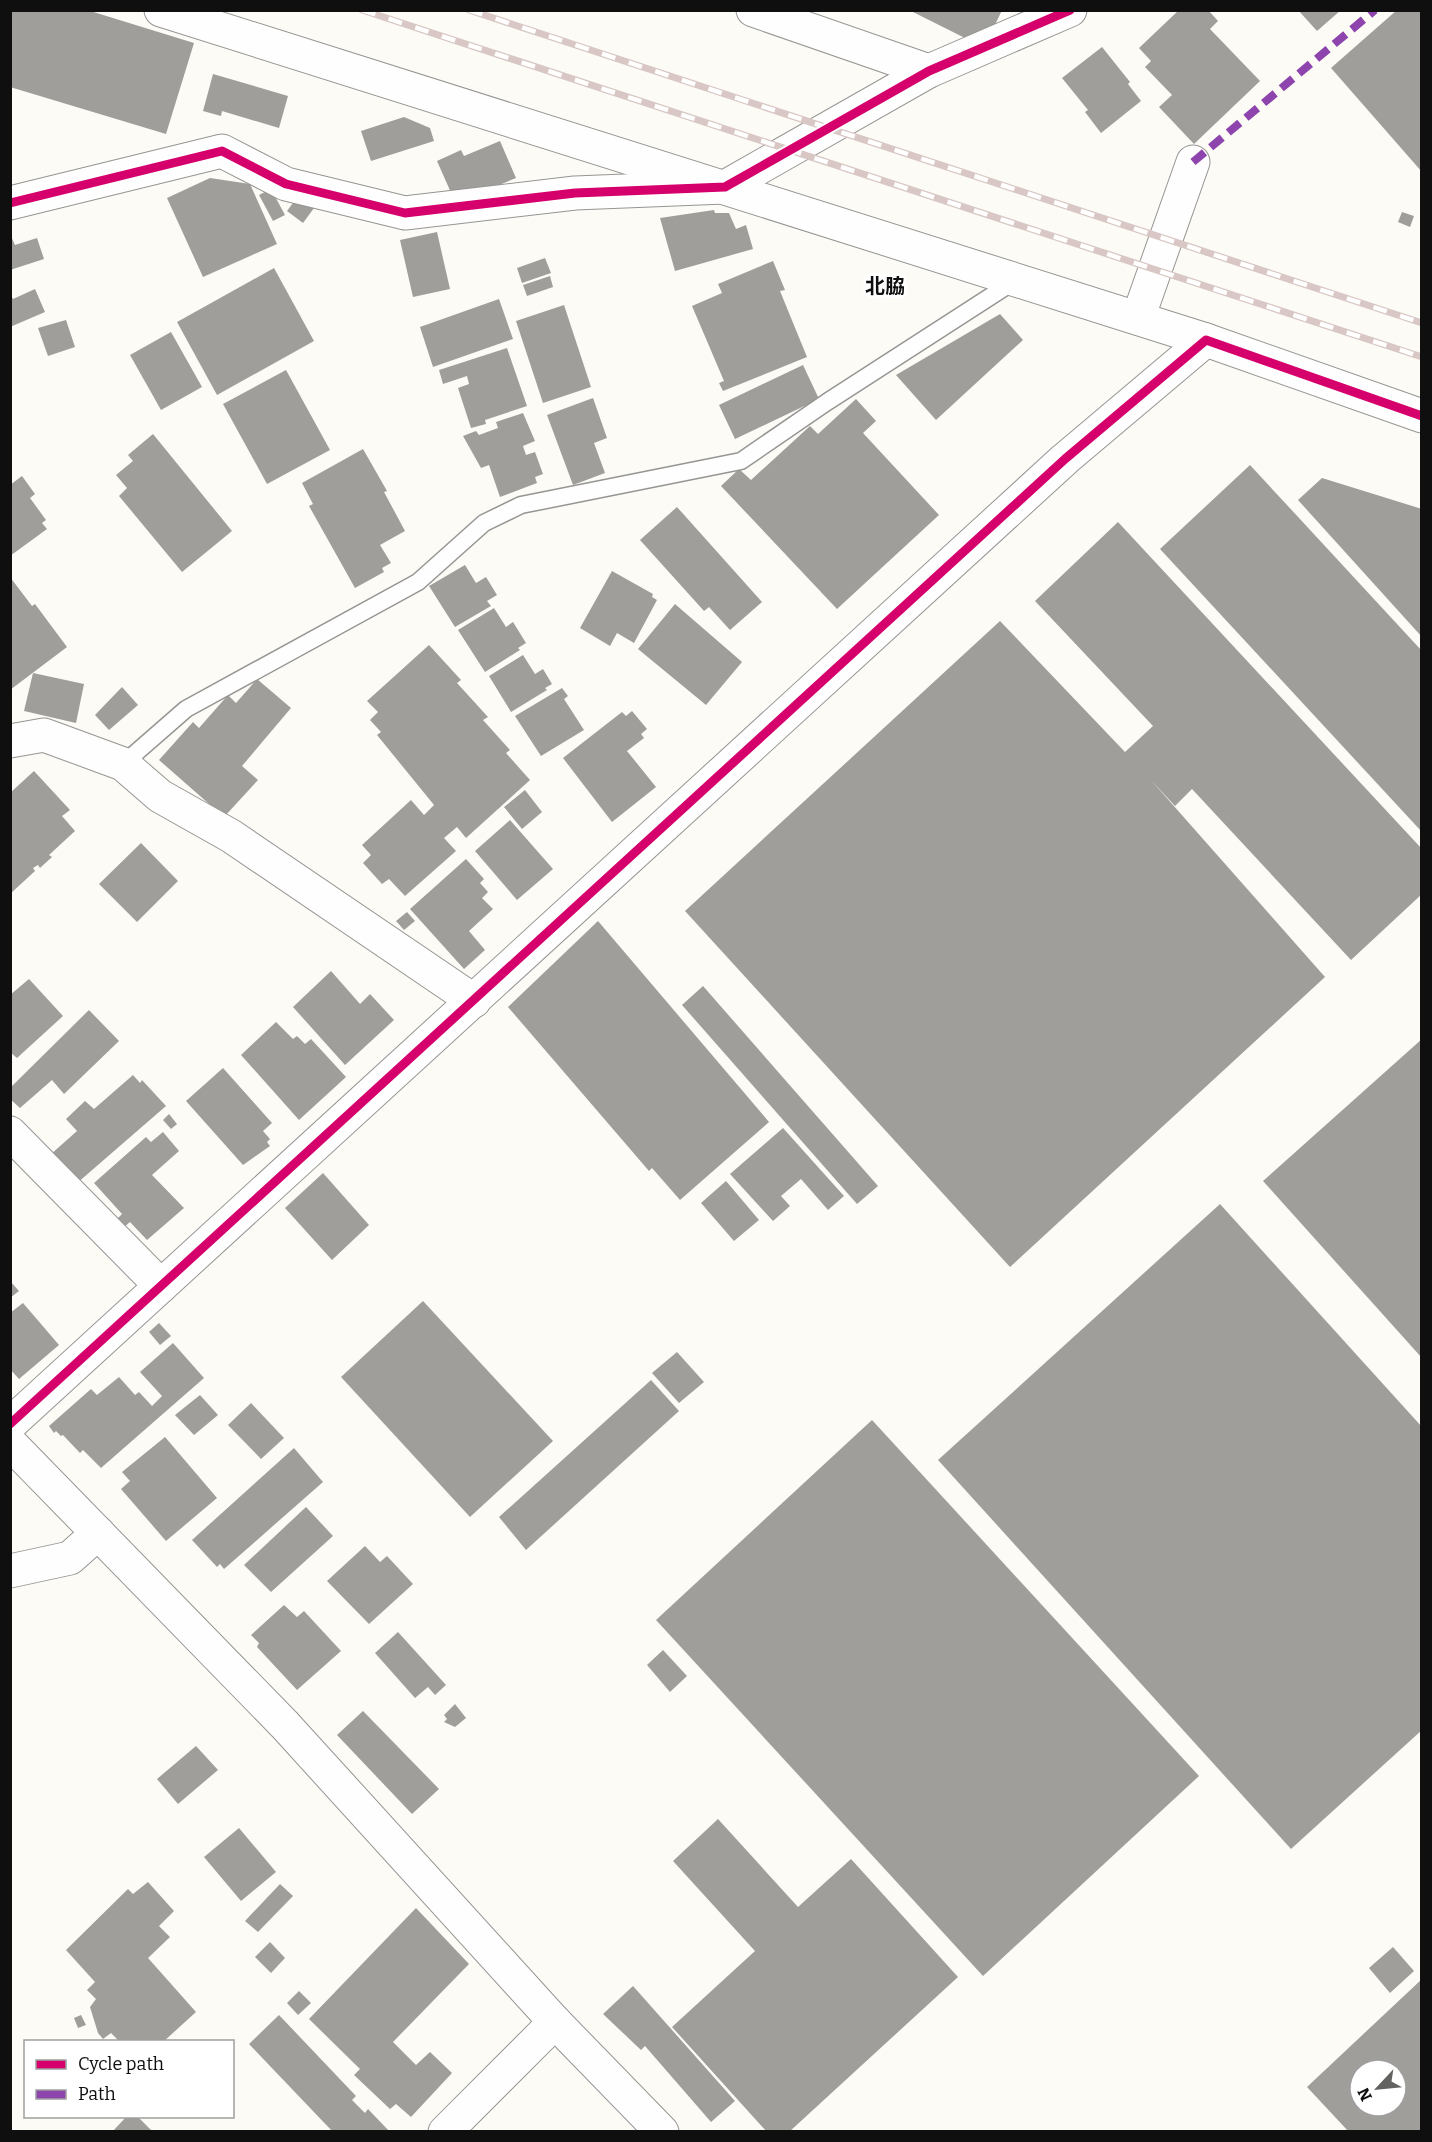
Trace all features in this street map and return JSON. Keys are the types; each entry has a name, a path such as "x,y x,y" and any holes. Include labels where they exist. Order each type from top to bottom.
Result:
{"street":[{"path":"161,10 1138,318 1422,416"},
{"path":"753,10 929,71"},
{"path":"10,203 222,151 286,184 405,213 575,193 725,187 929,71 1070,10"},
{"path":"1138,318 1194,162"},
{"path":"15,1411 161,1286 1065,459 1206,340"},
{"path":"11,741 44,735 123,765 160,796 231,836 474,1000"},
{"path":"10,1133 161,1286"},
{"path":"10,1443 285,1725 555,2022 662,2132"},
{"path":"10,1571 70,1558 98,1533"},
{"path":"445,2132 555,2022"}],"lane":[{"path":"123,765 186,709 418,582 484,523 521,506 741,461 827,402 1016,280"}],"building":[{"path":"10,10 87,10 194,43 166,134 10,87"},
{"path":"909,10 1002,10 995,25 967,39"},
{"path":"1179,10 1208,10 1218,21 1210,29 1260,81 1194,144 1159,107 1172,95 1145,67 1151,61 1139,48"},
{"path":"1298,10 1341,10 1317,31"},
{"path":"1397,10 1422,10 1422,172 1331,68"},
{"path":"1102,47 1130,82 1128,84 1141,101 1101,133 1085,112 1088,110 1062,78"},
{"path":"213,74 288,96 279,128 222,111 221,116 203,111"},
{"path":"404,117 430,128 434,141 371,161 361,131"},
{"path":"500,141 516,178 475,195 452,195 437,161 461,150 464,156"},
{"path":"210,178 250,184 277,244 203,277 167,198"},
{"path":"271,189 285,215 273,221 259,195"},
{"path":"301,192 317,204 303,223 287,211"},
{"path":"714,210 715,213 729,213 736,229 746,225 753,249 675,271 660,218"},
{"path":"1402,212 1414,216 1410,227 1398,222"},
{"path":"437,232 450,289 413,297 400,240"},
{"path":"10,234 15,245 37,238 44,259 10,270"},
{"path":"545,258 551,273 522,283 517,268"},
{"path":"773,261 785,290 780,291 807,357 723,391 719,383 724,381 692,306 722,293 718,284"},
{"path":"274,268 314,341 217,395 177,322"},
{"path":"550,276 553,287 527,296 523,285"},
{"path":"35,289 45,312 10,327 10,293 13,299"},
{"path":"499,299 513,339 433,367 420,327"},
{"path":"564,305 591,387 543,403 516,321"},
{"path":"1000,314 1023,340 936,420 896,375"},
{"path":"66,320 75,347 48,356 38,328"},
{"path":"171,332 202,387 161,410 130,355"},
{"path":"507,348 527,406 485,420 486,424 471,428 458,388 469,384 467,376 443,384 439,370"},
{"path":"803,365 819,399 735,439 719,405"},
{"path":"286,370 330,450 267,484 223,404"},
{"path":"593,398 607,438 594,443 605,473 573,485 547,415"},
{"path":"856,399 876,421 863,433 939,515 837,609 721,486 739,469 751,480 810,426 818,434"},
{"path":"523,413 535,441 523,446 526,455 535,452 543,474 535,477 537,483 500,497 489,465 481,468 463,436 476,431 479,435 498,428 496,422"},
{"path":"153,434 232,531 182,572 119,496 127,488 116,475 133,461 128,455"},
{"path":"363,449 387,491 384,492 405,531 380,545 391,563 382,568 384,572 355,588 309,506 313,504 302,483"},
{"path":"1250,465 1422,651 1422,832 1160,549"},
{"path":"22,476 35,494 30,498 46,520 42,523 47,529 10,556 10,485"},
{"path":"1322,478 1422,509 1422,637 1298,500"},
{"path":"677,507 762,602 730,630 709,607 704,611 640,540"},
{"path":"1118,522 1422,849 1422,894 1351,960 1192,789 1175,806 1150,779 1325,977 1010,1267 685,911 1000,621 1125,752 1153,726 1035,601"},
{"path":"465,565 476,583 486,577 497,595 487,601 491,606 455,627 429,586"},
{"path":"612,571 653,594 652,597 657,600 634,643 617,633 610,646 580,628"},
{"path":"10,577 32,606 35,604 67,647 10,690"},
{"path":"675,604 742,662 706,705 638,649"},
{"path":"494,608 506,627 513,622 526,643 518,648 520,650 485,672 458,630"},
{"path":"429,645 461,680 457,683 488,717 483,720 510,750 506,753 530,780 466,838 457,827 444,838 456,851 405,896 389,879 382,884 363,863 371,855 362,845 411,800 424,815 434,805 377,735 381,732 370,720 378,712 367,701"},
{"path":"523,655 535,674 543,669 552,684 545,688 547,690 511,712 489,676"},
{"path":"33,673 84,684 76,723 24,711"},
{"path":"257,679 291,708 242,766 258,780 224,817 159,760 193,722 199,728 228,695 236,703"},
{"path":"122,687 138,705 109,730 95,715"},
{"path":"562,688 568,696 564,699 584,730 541,756 515,716"},
{"path":"632,711 647,729 641,734 644,738 627,751 656,787 612,822 563,758 622,712 626,716"},
{"path":"34,771 70,810 62,816 75,831 49,855 52,857 40,868 38,865 33,868 35,871 10,894 10,793"},
{"path":"525,790 542,812 522,829 504,807"},
{"path":"510,820 553,869 517,900 475,851"},
{"path":"141,843 178,881 137,922 99,884"},
{"path":"466,859 484,879 480,883 488,892 482,898 493,909 469,931 485,950 464,969 410,909"},
{"path":"407,912 415,921 404,930 396,921"},
{"path":"598,921 769,1122 680,1200 652,1168 649,1171 508,1007"},
{"path":"331,971 360,1004 370,994 394,1020 345,1065 293,1007"},
{"path":"29,979 63,1016 17,1058 10,1052 10,995"},
{"path":"703,986 878,1186 857,1204 682,1005"},
{"path":"89,1010 119,1041 64,1094 52,1080 20,1108 10,1099 10,1088"},
{"path":"276,1022 293,1039 297,1036 305,1044 311,1039 346,1077 299,1120 241,1055"},
{"path":"1422,1039 1422,1358 1263,1181"},
{"path":"223,1068 272,1123 263,1131 270,1139 267,1142 270,1146 243,1165 186,1101"},
{"path":"133,1075 140,1083 142,1080 166,1106 76,1184 50,1155 77,1131 66,1119 85,1101 94,1109"},
{"path":"169,1114 177,1124 171,1129 163,1120"},
{"path":"783,1128 844,1196 828,1210 801,1179 781,1196 790,1206 773,1221 730,1174"},
{"path":"163,1132 179,1151 152,1175 184,1208 147,1240 130,1222 122,1229 115,1221 122,1214 94,1183 146,1137 151,1142"},
{"path":"323,1173 369,1225 332,1260 285,1208"},
{"path":"726,1181 759,1220 734,1241 701,1203"},
{"path":"1220,1204 1422,1427 1422,1730 1291,1849 938,1460"},
{"path":"10,1281 19,1291 10,1298"},
{"path":"423,1301 553,1441 470,1517 341,1377"},
{"path":"23,1303 59,1345 19,1379 10,1369 10,1313"},
{"path":"159,1323 171,1336 160,1345 149,1332"},
{"path":"173,1343 204,1378 101,1468 83,1450 80,1453 63,1435 61,1436 56,1431 54,1433 49,1426 91,1389 97,1395 119,1377 135,1395 139,1392 152,1406 162,1396 140,1372"},
{"path":"677,1352 704,1382 679,1403 652,1373"},
{"path":"651,1380 679,1411 526,1550 499,1517"},
{"path":"200,1395 218,1415 194,1435 175,1415"},
{"path":"251,1403 284,1438 261,1459 228,1425"},
{"path":"872,1420 1199,1776 983,1976 656,1620"},
{"path":"165,1437 217,1498 166,1541 121,1489 130,1481 122,1472"},
{"path":"294,1448 323,1482 224,1569 220,1564 217,1567 192,1540"},
{"path":"306,1507 333,1536 271,1592 244,1565"},
{"path":"365,1546 380,1562 387,1556 413,1584 369,1624 327,1581"},
{"path":"284,1605 297,1617 304,1611 341,1651 297,1690 257,1647 259,1643 251,1635"},
{"path":"398,1632 446,1685 435,1695 428,1687 415,1698 375,1653"},
{"path":"663,1650 687,1676 670,1692 647,1665"},
{"path":"455,1704 466,1718 455,1727 444,1722 447,1719 444,1715"},
{"path":"363,1711 439,1789 412,1814 337,1735"},
{"path":"196,1746 218,1770 178,1804 157,1779"},
{"path":"718,1819 798,1907 851,1859 958,1977 789,2132 767,2132 672,2027 755,1951 673,1861"},
{"path":"239,1828 276,1872 241,1901 204,1857"},
{"path":"148,1882 174,1911 159,1926 170,1937 148,1958 196,2012 165,2040 118,2040 111,2033 103,2039 98,2033 90,2007 96,1999 87,1990 95,1982 66,1950 128,1889 133,1894"},
{"path":"280,1884 293,1896 258,1932 245,1921"},
{"path":"416,1908 469,1964 393,2042 416,2065 430,2052 452,2073 411,2117 396,2104 390,2109 354,2075 360,2069 309,2019"},
{"path":"270,1942 285,1958 271,1973 255,1957"},
{"path":"1393,1947 1414,1971 1390,1993 1369,1968"},
{"path":"1422,1979 1422,2132 1349,2132 1307,2087"},
{"path":"633,1986 735,2101 711,2122 645,2046 641,2050 603,2014"},
{"path":"299,1991 311,2003 298,2015 287,2003"},
{"path":"81,2015 86,2025 78,2028 74,2018"},
{"path":"279,2015 356,2096 352,2100 365,2113 368,2109 390,2132 333,2132 249,2044"},
{"path":"125,2118 139,2118 153,2132 112,2132"}],"railway":[{"path":"362,10 1422,357"},
{"path":"469,10 1422,323"}],"marked path":[{"path":"1193,162 1375,10"}],"cycle path":[{"path":"10,203 222,151 286,184 405,213 575,193 725,187 929,71 1070,10"},
{"path":"10,1424 1065,459 1206,340 1422,416"}],"district":[{"name":"北脇","path":"885,286"}]}
